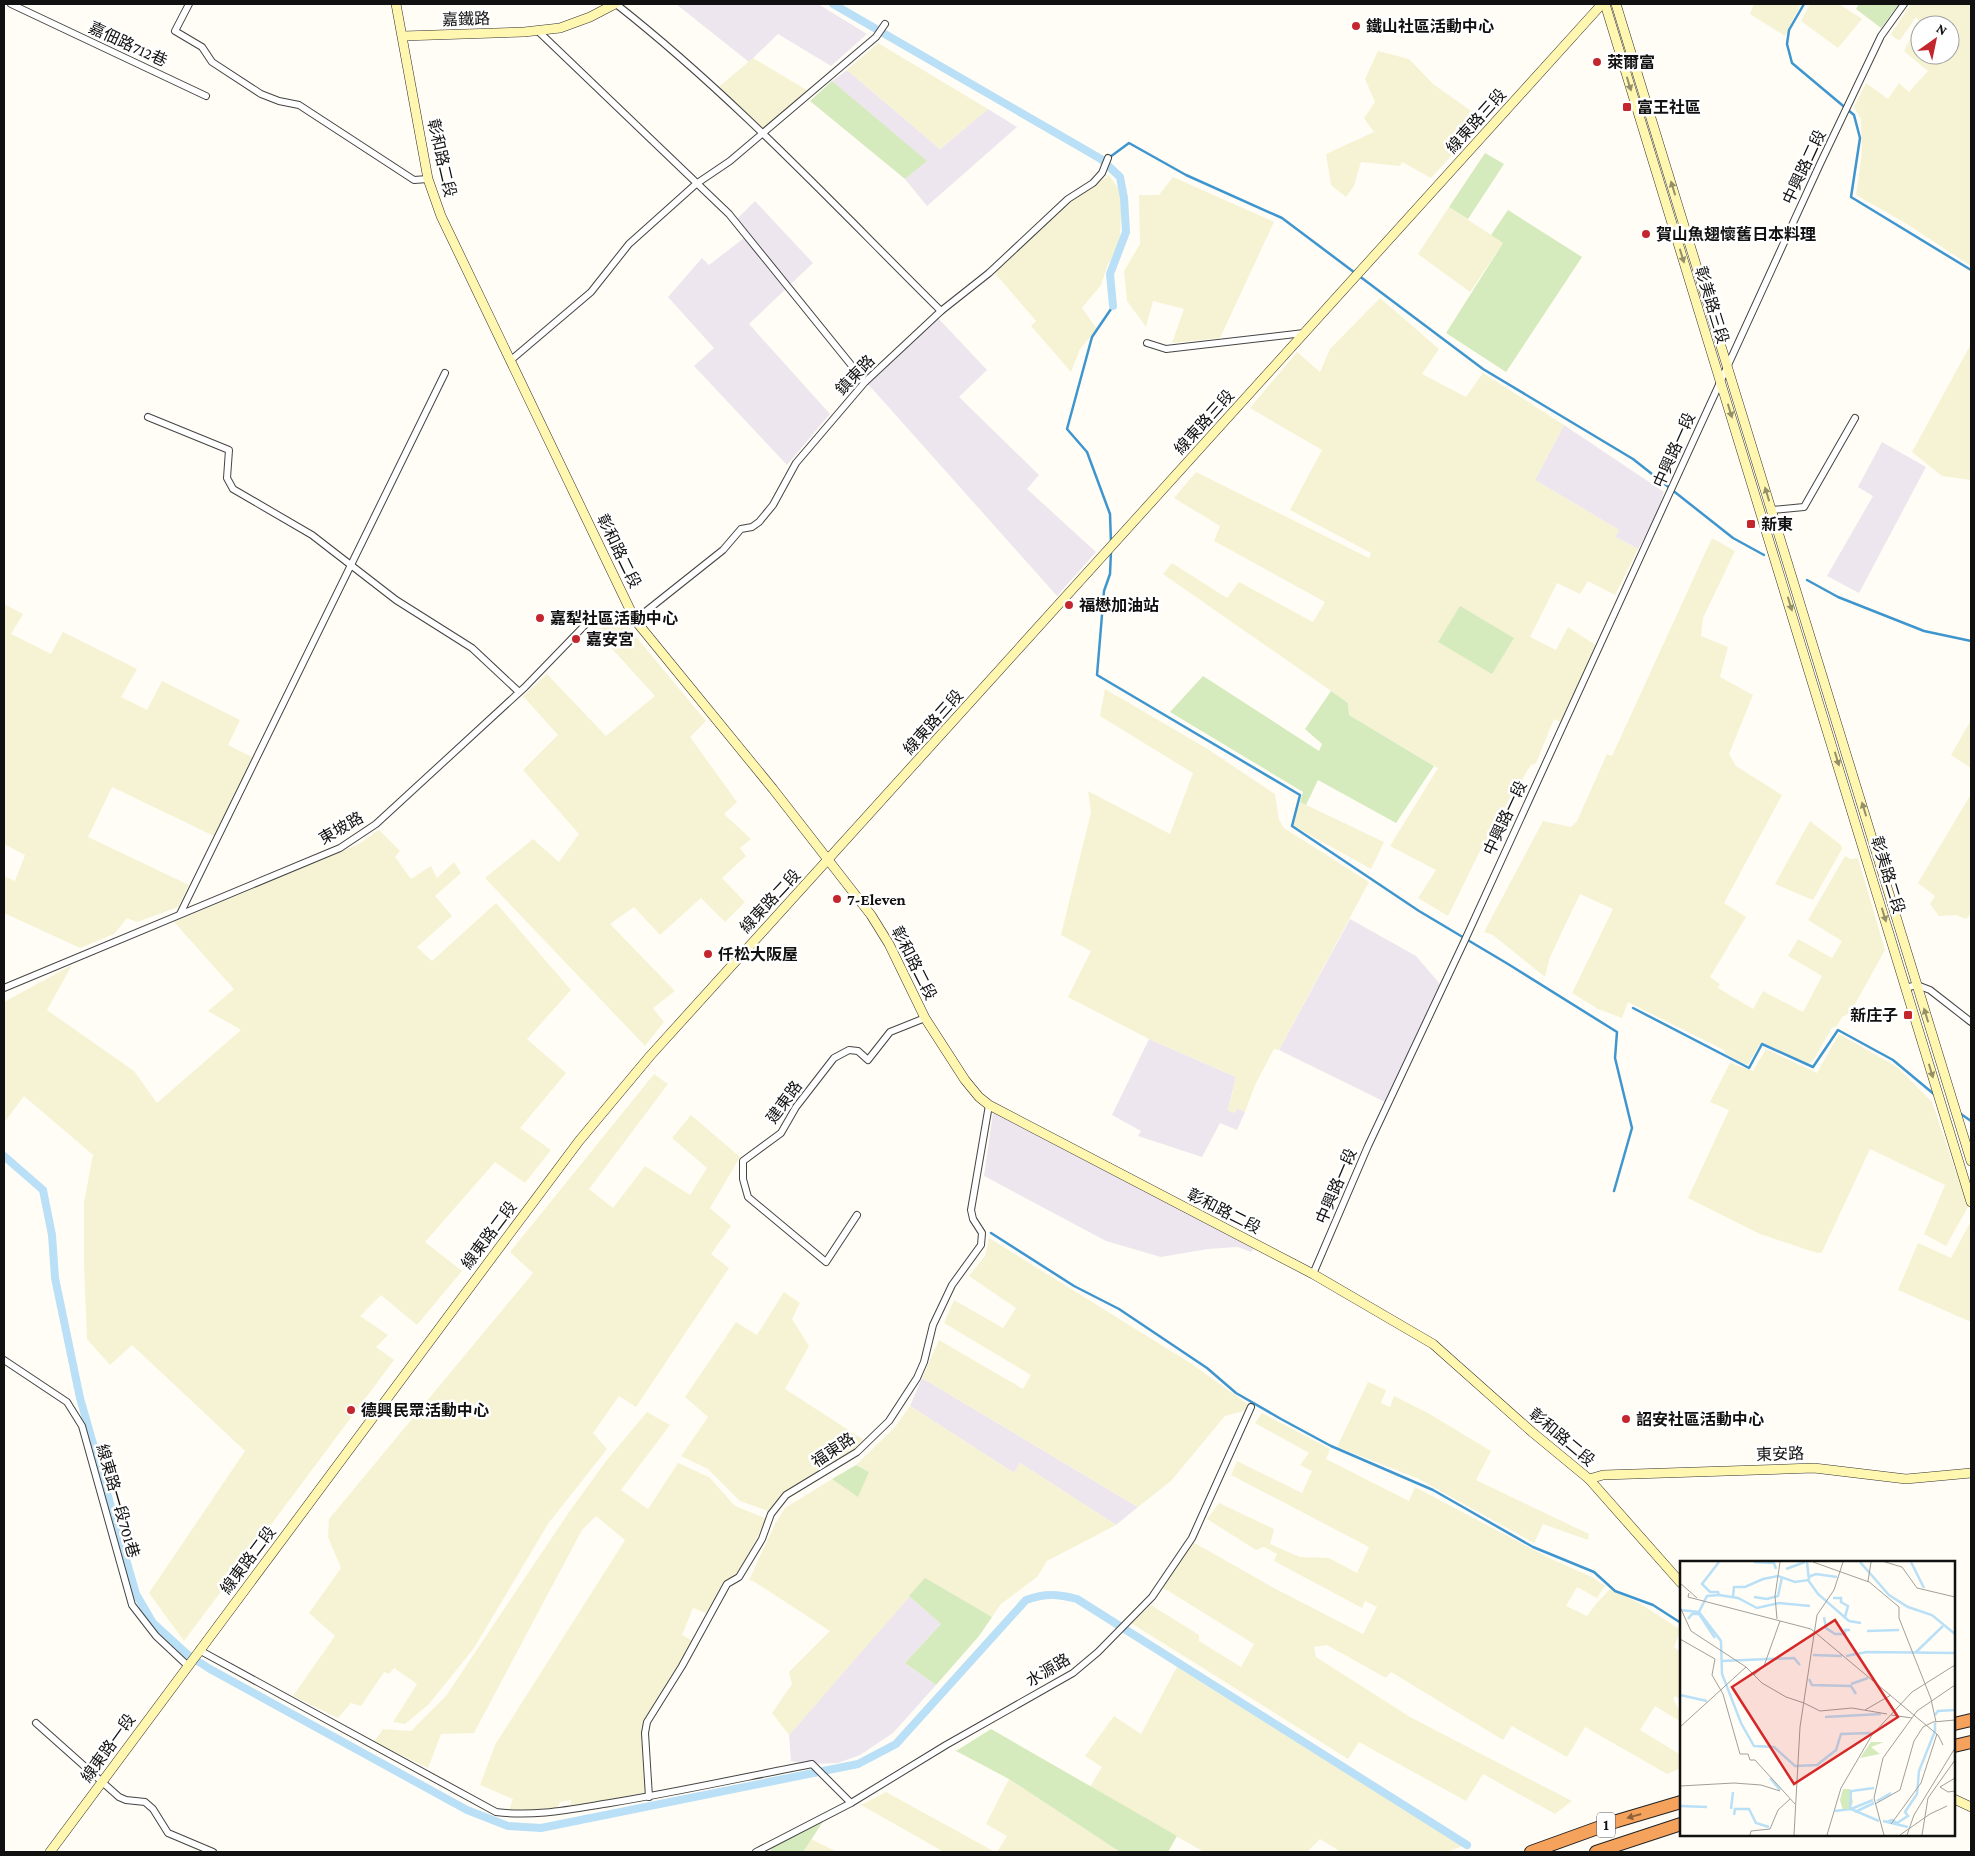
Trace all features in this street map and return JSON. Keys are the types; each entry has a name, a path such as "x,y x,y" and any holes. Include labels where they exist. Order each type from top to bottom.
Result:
{"highway":[{"path":"1955,1724 1971,1720"},
{"path":"1955,1746 1971,1742"},
{"name":"1","path":"1531,1852 1617,1821 1680,1802"},
{"name":"1","path":"1596,1852 1680,1824"}],"main road":[{"name":"彰和路二段","path":"396,4 428,179 441,216 635,620 829,860 871,915 889,944 924,1018 965,1080 979,1097 989,1105 1313,1274 1433,1344 1532,1432 1589,1479 1680,1582"},
{"name":"嘉鐵路","path":"403,36 538,31 560,28 590,17 615,4"},
{"name":"線東路三段","path":"829,860 1304,333 1604,4"},
{"name":"彰美路三段","path":"1604,4 1724,374 1787,557"},
{"name":"彰美路三段","path":"1616,4 1724,374 1775,558"},
{"name":"彰美路二段","path":"1787,557 1971,1162"},
{"name":"彰美路二段","path":"1775,558 1971,1202"},
{"path":"1842,776 1853,774"},
{"name":"線東路二段","path":"189,1663 580,1141 650,1056 829,860"},
{"name":"東安路","path":"1589,1479 1603,1476 1814,1468 1906,1479 1971,1473"},
{"name":"線東路一段","path":"50,1852 189,1663"},
{"path":"1955,1799 1971,1807"}],"street":[{"name":"嘉佃路712巷","path":"11,4 206,96"},
{"path":"189,4 175,31 202,47 212,62 262,94 278,101 299,105 414,180 428,179"},
{"path":"615,4 687,62 941,311"},
{"name":"中興路二段","path":"1724,374 1881,36 1904,4"},
{"path":"511,360 591,292 629,244 696,184 730,161 876,37 883,26"},
{"path":"538,31 729,214 865,382"},
{"name":"鎮東路","path":"635,620 688,580 722,550 741,529 752,528 759,522 773,505 796,463 865,382 941,311 989,273 1068,199 1093,182 1102,173 1108,158"},
{"path":"1147,343 1166,349 1304,333"},
{"path":"180,914 445,373"},
{"name":"中興路一段","path":"1313,1274 1368,1146 1464,942 1724,374"},
{"path":"148,417 229,450 227,478 233,489 312,535 396,600 472,648 519,692"},
{"path":"1772,510 1804,507 1855,418"},
{"name":"東坡路","path":"4,988 340,848 376,824 519,692 586,624 600,617 610,616 635,620"},
{"path":"1905,988 1917,985 1930,990 1971,1022"},
{"name":"建東路","path":"857,1215 826,1262 748,1197 743,1179 743,1161 781,1133 796,1107 834,1058 850,1050 858,1051 868,1060 890,1032 924,1018"},
{"name":"福東路","path":"649,1797 645,1733 647,1722 682,1666 727,1584 739,1577 762,1539 771,1514 786,1495 857,1452 874,1438 889,1422 917,1378 924,1362 933,1325 952,1285 981,1245 982,1233 973,1219 971,1210 989,1105"},
{"name":"線東路一段701巷","path":"4,1360 67,1402 82,1426 132,1605 156,1636 189,1663"},
{"name":"水源路","path":"756,1852 851,1803 946,1745 1073,1673 1126,1626 1152,1597 1192,1538 1251,1407"},
{"path":"199,1650 496,1812 520,1815 545,1813 649,1797 812,1764 851,1803"},
{"path":"36,1724 126,1800 140,1800 149,1805 168,1833 213,1852"}],"shaded area":[{"path":"676,4 818,4 867,34 831,66 778,34 749,62"},
{"path":"1754,4 1801,4 1785,36 1750,14"},
{"path":"1810,4 1839,4 1862,19 1838,48 1801,21"},
{"path":"1911,4 1971,4 1971,266 1907,224 1856,195 1862,153 1861,119 1854,107 1866,83 1888,99 1899,83 1909,92 1928,71 1921,65 1960,65 1960,15 1910,15 1910,26 1900,40 1891,34"},
{"path":"1910,39 1910,56 1904,51"},
{"path":"878,43 988,109 940,149 847,70"},
{"path":"1378,51 1409,59 1433,84 1484,120 1431,178 1402,162 1400,166 1361,162 1354,186 1346,197 1331,185 1326,154 1374,132 1364,118 1375,102 1365,79"},
{"path":"753,58 810,92 760,134 715,90"},
{"path":"847,70 940,149 988,109 1017,127 927,206 905,179 926,161 832,81"},
{"path":"1109,175 1122,194 1120,236 1117,251 1108,264 1101,285 1082,308 1097,329 1080,349 1071,372 1031,326 1036,321 994,272 1032,234 1076,198"},
{"path":"1173,177 1274,222 1220,338 1172,343 1184,309 1153,301 1146,327 1127,301 1124,271 1140,244 1139,195 1159,195"},
{"path":"755,201 813,263 749,324 830,414 787,465 694,366 714,348 668,297 702,258 709,265 744,238 732,224"},
{"path":"1449,207 1503,243 1470,292 1418,254"},
{"path":"1380,298 1439,349 1422,374 1466,397 1483,373 1564,425 1535,480 1619,530 1615,537 1638,549 1615,595 1588,581 1580,594 1557,583 1530,637 1556,650 1568,627 1597,646 1560,722 1554,719 1536,763 1530,766 1480,851 1448,916 1418,898 1436,870 1390,846 1438,768 1349,715 1348,703 1163,574 1172,563 1227,598 1239,582 1313,622 1325,602 1214,541 1220,526 1174,498 1196,472 1369,558 1371,553 1290,510 1322,450 1250,408 1297,352 1320,372 1330,349"},
{"path":"938,318 987,370 959,397 1039,475 1027,489 1096,552 1057,596 868,384"},
{"path":"1971,344 1971,480 1942,476 1912,452"},
{"path":"1564,425 1664,492 1656,516 1638,549 1615,537 1619,530 1535,480"},
{"path":"1882,442 1926,467 1859,593 1827,576 1873,496 1858,487"},
{"path":"1712,538 1735,551 1703,618 1701,636 1728,647 1720,677 1753,695 1729,754 1736,766 1782,795 1724,903 1746,917 1710,977 1720,984 1718,988 1753,1009 1763,991 1803,1012 1822,976 1788,956 1798,939 1832,958 1842,941 1808,920 1845,856 1851,859 1858,858 1885,950 1850,1013 1842,1017 1837,1026 1832,1028 1812,1062 1808,1064 1764,1043 1760,1044 1748,1064 1744,1064 1726,1054 1724,1050 1628,1002 1622,1018 1598,1009 1572,993 1613,909 1580,894 1550,957 1545,977 1493,935 1484,932 1543,821 1571,827 1577,821 1607,754 1612,756"},
{"path":"4,604 23,614 11,634 51,654 63,632 137,669 121,697 147,710 162,681 240,720 228,745 254,758 214,836 112,787 88,837 189,885 178,907 137,922 127,918 114,934 80,948 4,913 4,876 15,881 25,855 4,844"},
{"path":"623,621 706,721 690,737 737,802 724,814 751,839 740,848 746,856 722,878 745,902 725,922 701,898 660,935 634,907 610,924 675,991 653,1008 664,1022 645,1046 485,878 533,839 559,862 579,834 523,770 558,735 523,696 547,674 606,736 655,696 595,630"},
{"path":"1105,689 1206,748 1275,794 1279,820 1284,828 1369,882 1279,1050 1274,1049 1255,1085 1245,1112 1237,1108 1235,1113 1228,1111 1236,1077 1149,1039 1068,997 1091,951 1061,935 1091,812 1088,791 1170,834 1193,773 1100,716"},
{"path":"1971,720 1971,768 1951,755"},
{"path":"1971,794 1971,913 1966,919 1956,915 1939,916 1930,904 1935,896 1918,883"},
{"path":"1300,802 1384,842 1371,869 1292,825"},
{"path":"1810,821 1841,845 1842,849 1813,900 1775,884"},
{"path":"379,830 400,851 395,857 411,879 431,866 437,878 454,862 461,873 435,896 452,916 417,947 432,961 496,903 571,990 527,1039 566,1073 520,1128 551,1150 525,1183 495,1162 425,1242 462,1271 417,1325 381,1295 360,1316 388,1335 376,1347 394,1360 184,1641 149,1593 245,1451 132,1345 110,1365 87,1339 84,1202 93,1155 24,1096 4,1123 4,1002 72,965 47,1010 134,1071 157,1103 241,1030 208,1011 234,989 174,922 359,844"},
{"path":"1350,919 1416,956 1440,984 1385,1102 1279,1050"},
{"path":"1839,1034 1897,1067 1932,1102 1968,1207 1946,1246 1924,1234 1945,1185 1870,1149 1822,1252 1817,1253 1760,1234 1688,1198 1729,1110 1710,1102 1730,1063 1753,1071 1766,1049 1817,1073"},
{"path":"1149,1039 1236,1077 1228,1110 1237,1108 1245,1112 1237,1130 1220,1123 1202,1157 1138,1136 1141,1131 1112,1115"},
{"path":"654,1074 668,1084 589,1189 613,1208 645,1166 690,1195 707,1168 672,1138 691,1115 740,1157 710,1208 731,1226 711,1254 729,1268 636,1407 619,1396 593,1433 607,1449 548,1524 474,1648 429,1704 405,1724 393,1722 417,1684 394,1668 389,1674 384,1672 361,1706 351,1703 338,1718 293,1696 335,1636 309,1613 341,1568 328,1537 329,1519 533,1273 510,1252"},
{"path":"993,1113 1255,1248 1251,1252 1238,1247 1208,1249 1161,1257 1106,1241 984,1176"},
{"path":"1971,1221 1971,1322 1898,1290 1918,1243 1951,1258"},
{"path":"989,1238 1192,1364 1249,1405 1244,1411 1225,1416 1171,1481 1138,1507 922,1378 939,1340 1023,1389 1031,1375 944,1323 954,1300 1003,1328 1016,1308 969,1276 985,1256"},
{"path":"784,1292 800,1303 792,1319 809,1346 785,1389 867,1442 799,1484 768,1511 740,1501 708,1469 681,1456 708,1417 685,1397 736,1322 757,1335"},
{"path":"922,1378 1138,1507 1116,1525 1020,1463 1014,1473 910,1406"},
{"path":"1368,1382 1386,1390 1381,1403 1390,1407 1394,1396 1428,1413 1491,1451 1476,1480 1589,1534 1588,1540 1543,1524 1534,1543 1417,1478 1337,1447"},
{"path":"910,1406 1014,1473 1020,1463 1116,1525 1047,1561 1037,1577 1001,1604 992,1617 925,1579 789,1735 772,1713 792,1684 789,1672 830,1631 749,1580 776,1522 785,1508 832,1479 858,1496 869,1472 856,1465 895,1427"},
{"path":"647,1412 670,1425 621,1490 648,1509 678,1463 709,1477 735,1506 767,1519 739,1572 727,1580 706,1613 693,1608 682,1635 693,1641 645,1723 647,1792 570,1807 571,1800 560,1802 557,1809 509,1811 513,1799 480,1785 495,1745 625,1540 596,1516 582,1530 474,1733 441,1734 428,1768 374,1742 383,1729 411,1731 446,1696 569,1512 606,1461"},
{"path":"1262,1413 1330,1449 1326,1459 1395,1494 1409,1501 1415,1487 1549,1558 1592,1577 1605,1586 1597,1598 1577,1587 1566,1606 1587,1616 1610,1589 1639,1603 1680,1629 1674,1647 1680,1651 1680,1698 1675,1696 1673,1699 1680,1711 1680,1721 1655,1706 1640,1730 1680,1754 1680,1768 1667,1774 1585,1727 1567,1757 1512,1726 1503,1740 1391,1672 1386,1678 1327,1645 1314,1647 1316,1657 1410,1717 1572,1801 1555,1814 1483,1774 1466,1801 1359,1742 1348,1759 1131,1623 1151,1605 1199,1635 1199,1641 1241,1667 1254,1644 1162,1587 1193,1542 1272,1587 1363,1634 1377,1607 1365,1601 1362,1608 1274,1561 1277,1554 1264,1547 1256,1550 1207,1519 1219,1503 1274,1529 1270,1544 1300,1557 1329,1558 1357,1573 1369,1547 1231,1475 1237,1461 1302,1493 1312,1471 1300,1465 1309,1453 1255,1423"},
{"path":"909,1596 941,1624 905,1663 936,1685 893,1733 860,1755 838,1763 808,1764 791,1761 789,1735"},
{"path":"1177,1667 1463,1846 1447,1852 1341,1852 1320,1839 1307,1852 1204,1852 1090,1787 1102,1767 1085,1756 1114,1716 1141,1734"},
{"path":"1009,1779 1120,1852 997,1852 1007,1836 986,1824"},
{"path":"886,1792 995,1852 944,1852 861,1805"},
{"path":"811,1839 837,1852 803,1852"}],"green space":[{"path":"1859,4 1899,4 1881,28 1856,9"},
{"path":"832,81 927,161 905,179 810,101"},
{"path":"1485,153 1504,164 1468,219 1449,207"},
{"path":"1508,210 1582,257 1506,372 1446,333 1503,243 1491,235"},
{"path":"1460,606 1514,638 1492,674 1438,642"},
{"path":"1203,676 1319,751 1322,744 1305,729 1331,691 1348,703 1349,715 1434,766 1396,823 1318,780 1306,805 1300,802 1303,792 1170,712"},
{"path":"856,1465 869,1472 858,1497 832,1479"},
{"path":"925,1578 992,1617 979,1636 936,1685 905,1663 941,1624 909,1596"},
{"path":"991,1729 1177,1836 1168,1852 1120,1852 1009,1779 956,1751"},
{"path":"826,1817 803,1852 770,1852 772,1846"}],"waterway":[{"path":"833,4 1101,159 1120,177 1124,198 1126,232 1110,274 1113,306"},
{"path":"1804,4 1789,30 1787,44 1792,63 1854,115 1860,138 1851,197 1971,270"},
{"path":"1110,157 1129,143 1186,175 1282,218 1483,369 1633,459 1733,538 1764,555"},
{"path":"1111,543 1110,514 1087,452 1067,429 1092,337 1113,306"},
{"path":"1111,551 1110,574 1104,591 1097,675 1300,795 1292,826 1419,911 1617,1032 1615,1058 1632,1128 1614,1191"},
{"path":"1807,580 1838,597 1924,631 1971,641"},
{"path":"1633,1008 1749,1068 1762,1044 1813,1067 1838,1030 1893,1060 1935,1095"},
{"path":"1958,1112 1971,1121"},
{"path":"4,1156 43,1190 52,1235 55,1278 80,1398 136,1594 153,1623 188,1655 210,1669 467,1810 508,1826 541,1828 858,1764 896,1744 1026,1600 1052,1595 1077,1599 1467,1845"},
{"path":"991,1233 1074,1286 1119,1309 1207,1368 1236,1393 1281,1419 1331,1446 1433,1490 1533,1547 1594,1572 1615,1591 1653,1605 1680,1622"}],"place":[{"name":"鐵山社區活動中心","path":"1356,26"},
{"name":"萊爾富","path":"1597,62"},
{"name":"富王社區","path":"1627,107"},
{"name":"賀山魚翅懷舊日本料理","path":"1646,234"},
{"name":"新東","path":"1751,524"},
{"name":"福懋加油站","path":"1069,605"},
{"name":"嘉犁社區活動中心","path":"540,618"},
{"name":"嘉安宮","path":"576,639"},
{"name":"7-Eleven","path":"837,899"},
{"name":"仟松大阪屋","path":"708,954"},
{"name":"新庄子","path":"1908,1015"},
{"name":"德興民眾活動中心","path":"351,1410"},
{"name":"詔安社區活動中心","path":"1626,1419"}]}
